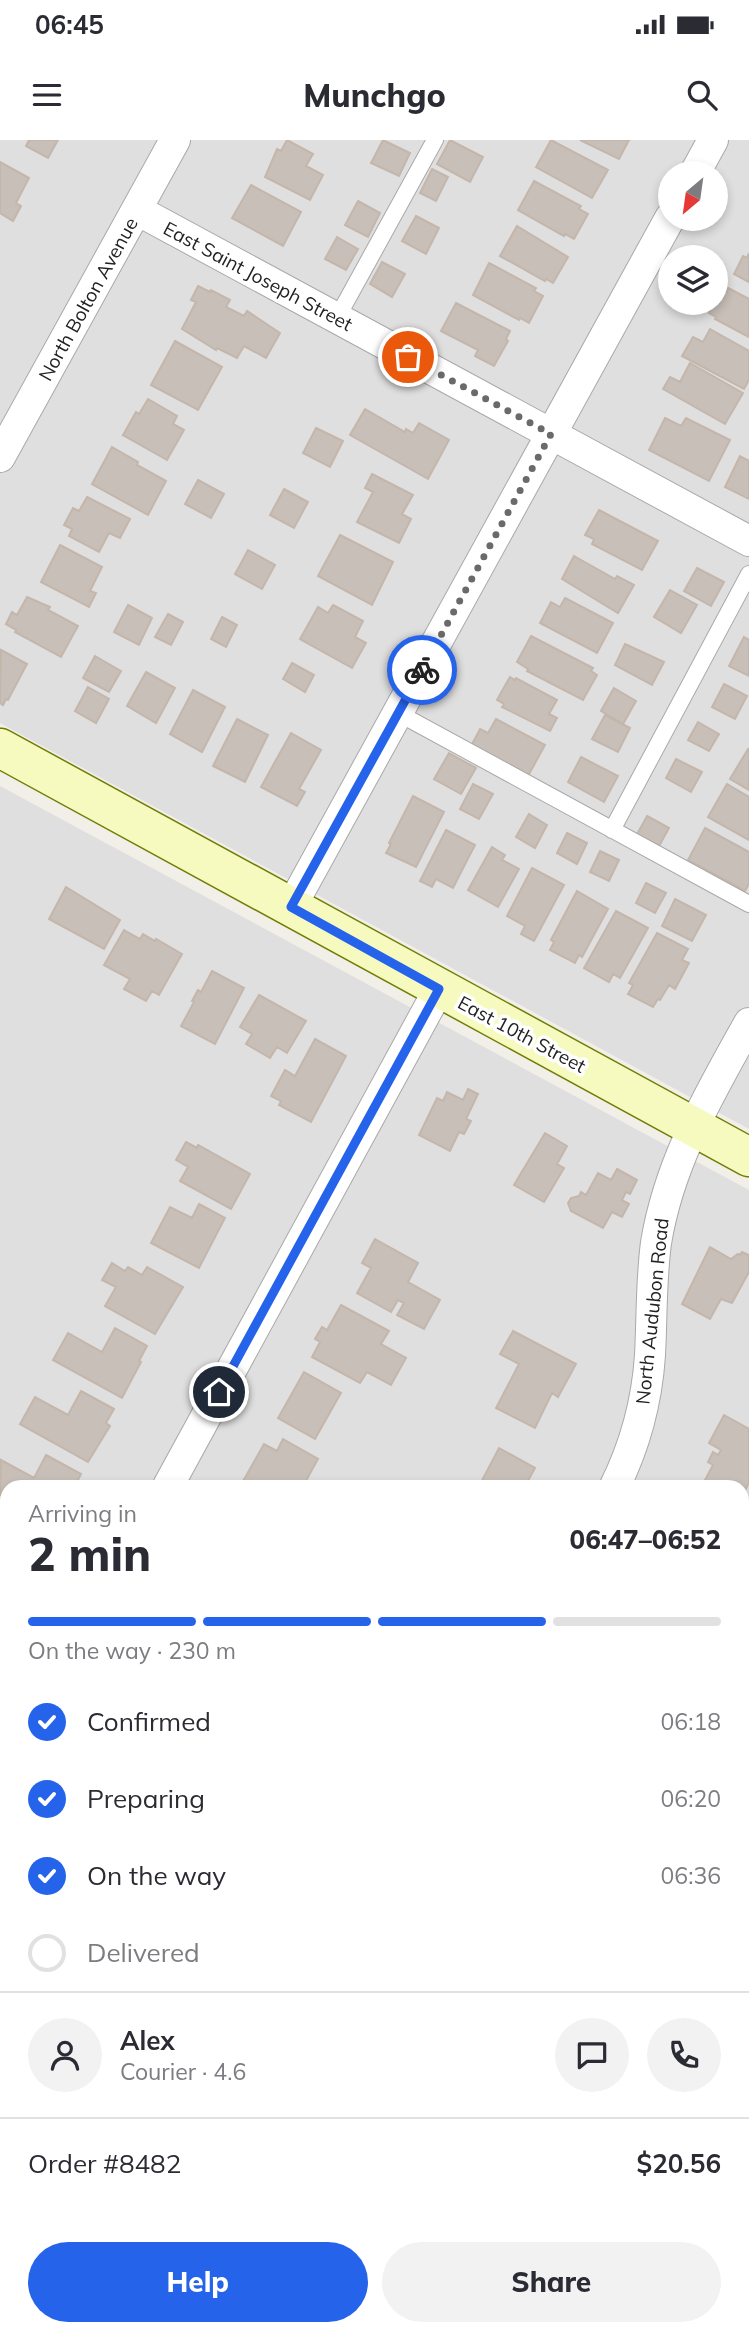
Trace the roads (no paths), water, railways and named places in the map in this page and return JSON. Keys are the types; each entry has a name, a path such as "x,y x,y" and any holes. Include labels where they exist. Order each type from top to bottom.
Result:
{"main road":[{"name":"East 10th Street","path":"0,748 749,1157"}],"street":[{"name":"North Bolton Avenue","path":"0,457 175,140"},
{"path":"702,161 713,140"},
{"name":"East Saint Joseph Street","path":"137,210 749,541"},
{"path":"291,907 663,231"},
{"path":"171,1480 439,989"},
{"name":"North Audubon Road","path":"617,1480 634,1441 647,1382 654,1260 671,1182 692,1126 749,1023"}],"lane":[{"path":"337,318 430,142"},
{"path":"612,830 749,574"},
{"path":"398,713 749,904"}]}
